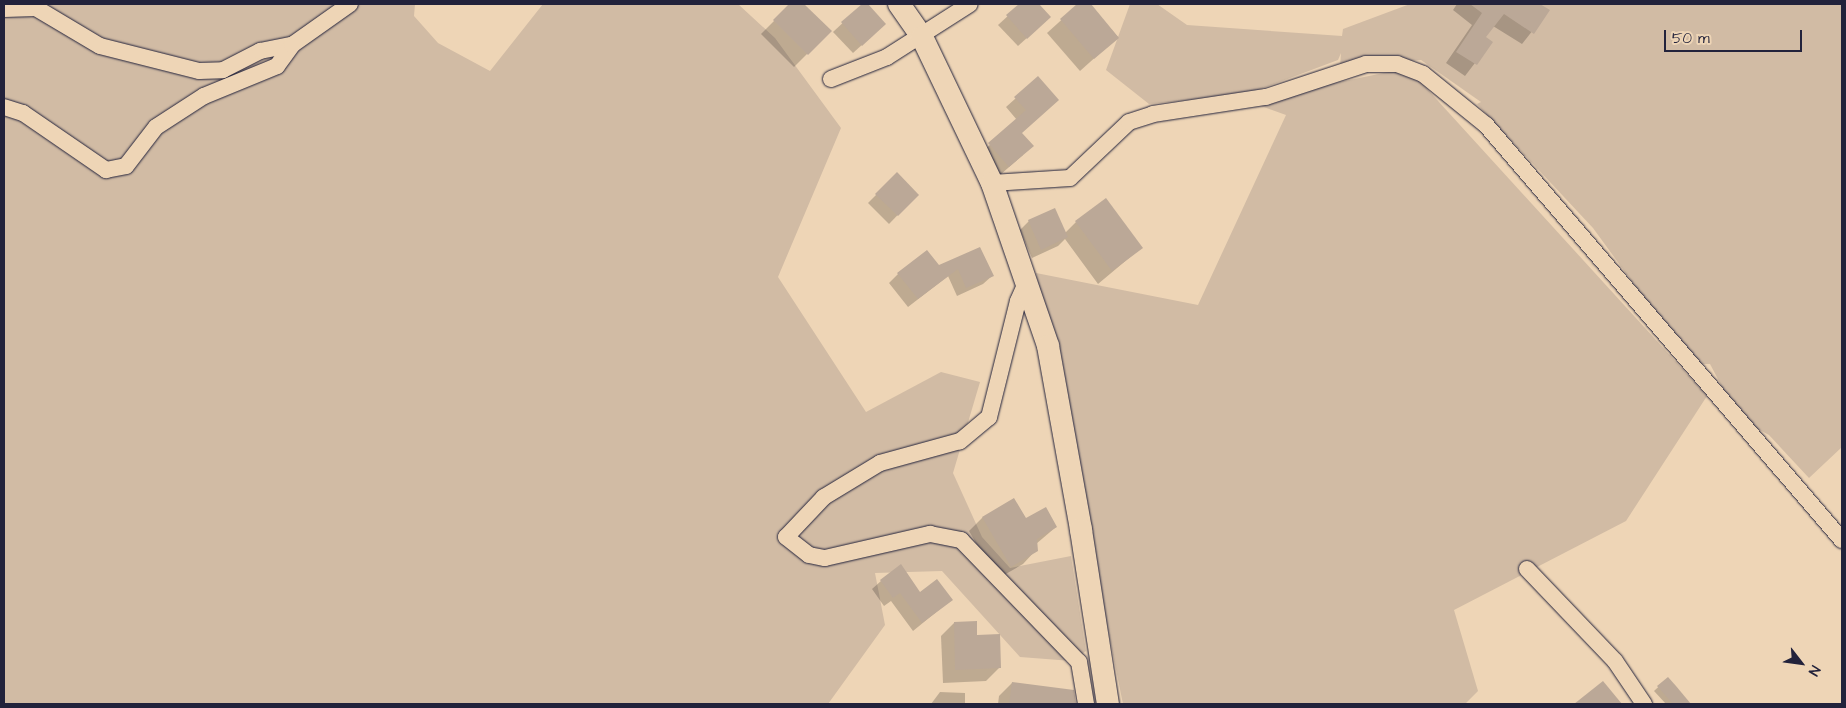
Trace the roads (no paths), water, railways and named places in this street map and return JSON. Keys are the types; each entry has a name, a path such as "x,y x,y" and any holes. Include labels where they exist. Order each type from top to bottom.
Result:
{"street":[{"path":"4,107 23,113 106,170 126,166 156,127 204,96 277,66 292,45 350,4"},
{"path":"899,4 922,37 992,183 1048,346 1081,530 1108,704"},
{"path":"831,78 887,57 922,37 970,4"},
{"path":"4,9 36,8 100,46 200,71 223,70 260,51 292,45"},
{"path":"992,183 1070,178 1129,122 1153,114 1266,97 1366,64 1397,64 1423,74 1486,125 1842,540"},
{"path":"1026,283 1018,301 988,418 960,440 880,462 824,497 786,537 809,555 825,558 930,534 961,540 1080,662 1086,704"},
{"path":"1527,569 1615,661 1644,704"}]}
